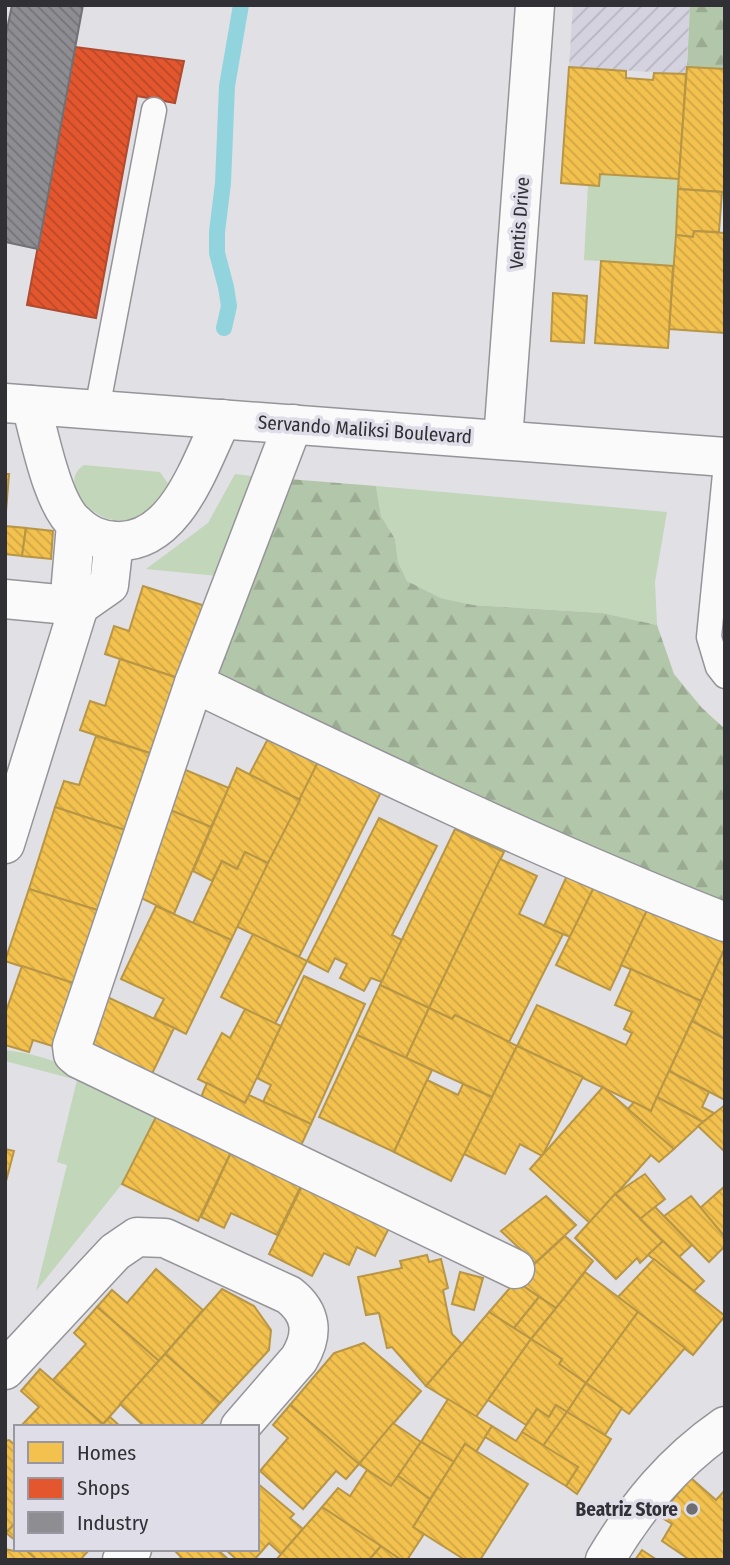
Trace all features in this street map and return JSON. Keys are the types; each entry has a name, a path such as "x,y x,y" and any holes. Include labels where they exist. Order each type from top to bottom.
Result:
{"street":[{"name":"Ventis Drive","path":"503,440 535,5"},
{"name":"Servando Maliksi Boulevard","path":"18,404 725,457"},
{"path":"18,404 69,518 85,532 103,540 114,541 147,536 166,522 180,502 222,419"},
{"path":"293,424 194,683 72,1046 73,1054 515,1269"},
{"path":"76,524 71,583 79,606"},
{"path":"9,821 79,606 109,585 114,541"},
{"path":"5,599 79,606"},
{"path":"194,683 428,795 560,854 725,922"},
{"path":"5,1370 115,1252 137,1237 165,1238 289,1295 299,1303 306,1314 310,1326 306,1348 242,1425"},
{"path":"605,1560 654,1488 680,1461 719,1438"}],"lane":[{"path":"97,409 154,110"},
{"path":"725,474 709,637 718,667 725,676"}],"shaded area":[{"path":"573,5 690,5 686,74 569,67"}],"green space":[{"path":"690,5 725,5 725,69 687,67"},
{"path":"600,174 679,179 673,266 584,260 588,185 599,186"},
{"path":"84,465 160,472 169,485 159,502 145,513 130,520 115,520 88,507 79,496 75,485 76,474"},
{"path":"235,474 251,476 218,576 146,569 208,523"},
{"path":"251,476 376,486 381,516 395,539 398,562 407,581 441,598 473,605 603,613 657,625 674,674 702,708 725,729 725,911 188,667"},
{"path":"376,486 667,512 655,582 657,625 603,613 473,605 441,598 407,581 398,562 395,539 381,516"},
{"path":"5,1050 26,1053 65,1065 160,1109 122,1184 36,1291 67,1165 57,1162 77,1080 5,1061"}],"building: Homes":[{"path":"569,67 626,71 626,78 653,80 654,73 686,74 679,179 600,174 599,186 561,183"},
{"path":"687,67 725,69 725,192 678,189"},
{"path":"678,189 722,192 719,232 694,231 693,237 676,235"},
{"path":"694,231 725,233 725,333 669,329 676,235 693,237"},
{"path":"601,261 673,266 668,348 595,343"},
{"path":"553,293 587,296 584,343 551,341"},
{"path":"5,474 9,474 5,524"},
{"path":"5,526 26,528 22,556 5,554"},
{"path":"26,528 53,531 51,559 22,556"},
{"path":"143,586 208,607 184,680 105,654 114,626 129,631"},
{"path":"120,659 184,680 159,756 80,730 90,701 105,706"},
{"path":"271,733 320,758 300,800 249,775"},
{"path":"96,736 159,756 134,833 55,807 64,781 79,785"},
{"path":"320,758 383,788 299,957 236,926"},
{"path":"176,766 229,788 211,827 163,807"},
{"path":"237,768 300,800 268,863 245,852 237,869 222,861 212,881 193,871"},
{"path":"55,807 134,833 107,913 29,889"},
{"path":"163,807 211,827 174,914 133,894"},
{"path":"379,818 437,846 392,935 402,940 382,982 371,978 364,991 340,978 347,964 335,958 328,972 307,961"},
{"path":"455,829 504,852 429,1008 380,985"},
{"path":"245,852 268,863 231,940 193,923 222,861 237,869"},
{"path":"500,859 537,876 519,914 563,934 509,1042 455,1015 452,1019 429,1008"},
{"path":"570,869 597,881 570,937 544,926"},
{"path":"597,881 649,906 610,990 556,965"},
{"path":"29,889 107,913 82,986 5,961"},
{"path":"156,906 231,940 186,1034 154,1018 164,999 121,979"},
{"path":"649,906 725,936 725,948 701,1001 621,965"},
{"path":"253,934 307,961 275,1024 221,997"},
{"path":"725,948 725,1039 692,1021"},
{"path":"22,966 82,986 62,1049 33,1040 29,1052 5,1045 5,1014"},
{"path":"631,969 701,1001 651,1111 517,1046 537,1005 626,1045 632,1033 624,1029 632,1012 615,1005"},
{"path":"304,976 365,1004 311,1124 263,1102 271,1085 257,1078"},
{"path":"380,985 429,1008 406,1058 357,1035"},
{"path":"105,996 174,1028 149,1080 81,1047"},
{"path":"429,1008 452,1019 455,1015 517,1046 492,1097 406,1058"},
{"path":"245,1009 281,1026 245,1103 198,1079 222,1033 230,1038"},
{"path":"692,1021 725,1039 725,1100 669,1071"},
{"path":"357,1035 432,1070 394,1152 319,1117"},
{"path":"517,1046 583,1077 542,1156 520,1144 505,1174 464,1154"},
{"path":"669,1071 709,1092 702,1107 714,1113 703,1122 657,1097"},
{"path":"427,1080 458,1095 463,1084 492,1097 451,1181 394,1152"},
{"path":"207,1083 245,1103 249,1095 311,1124 297,1154 198,1104"},
{"path":"603,1087 674,1149 659,1162 651,1155 590,1223 530,1169"},
{"path":"657,1097 703,1122 674,1149 628,1109 634,1102 651,1111"},
{"path":"725,1105 725,1152 698,1126"},
{"path":"160,1109 234,1146 198,1221 122,1184"},
{"path":"234,1146 301,1186 277,1235 231,1213 224,1228 201,1217"},
{"path":"5,1149 14,1151 5,1185"},
{"path":"645,1174 665,1199 640,1219 615,1194"},
{"path":"305,1180 392,1222 375,1256 357,1247 349,1265 324,1253 312,1276 269,1254"},
{"path":"725,1186 725,1237 700,1208"},
{"path":"615,1194 663,1241 640,1263 637,1258 616,1279 575,1238"},
{"path":"546,1196 576,1225 535,1263 501,1231"},
{"path":"691,1196 725,1237 725,1246 709,1262 664,1216"},
{"path":"655,1207 692,1245 679,1257 640,1219"},
{"path":"565,1236 593,1261 556,1308 516,1281"},
{"path":"663,1241 704,1281 694,1291 648,1255"},
{"path":"427,1255 429,1262 441,1259 448,1288 443,1290 452,1334 462,1344 426,1386 392,1347 387,1348 379,1313 366,1315 358,1277 402,1268 400,1261"},
{"path":"654,1259 725,1316 693,1355 618,1297"},
{"path":"156,1269 203,1310 159,1361 97,1307 112,1290 127,1303"},
{"path":"460,1272 483,1278 474,1310 452,1304"},
{"path":"585,1272 638,1312 586,1383 559,1364 562,1359 531,1339"},
{"path":"516,1281 539,1297 514,1328 489,1312"},
{"path":"222,1289 254,1306 271,1330 269,1350 220,1403 165,1354"},
{"path":"539,1297 556,1308 531,1339 514,1328"},
{"path":"97,1307 159,1361 103,1424 53,1380 86,1344 74,1333"},
{"path":"489,1312 531,1339 476,1417 426,1386"},
{"path":"638,1312 685,1348 629,1414 586,1383"},
{"path":"531,1339 562,1359 559,1364 586,1383 567,1412 556,1405 549,1417 537,1409 526,1425 488,1400"},
{"path":"364,1343 421,1391 359,1464 290,1405 334,1353"},
{"path":"165,1354 220,1403 201,1425 143,1425 120,1404"},
{"path":"40,1369 103,1424 22,1425 39,1407 21,1391"},
{"path":"586,1383 622,1408 605,1435 567,1412"},
{"path":"448,1399 492,1426 476,1452 465,1444 454,1462 421,1442"},
{"path":"290,1405 359,1464 346,1479 336,1471 303,1509 260,1471 288,1438 273,1425"},
{"path":"556,1405 567,1412 543,1446 522,1432 537,1409 549,1417"},
{"path":"567,1412 611,1439 577,1494 566,1486 578,1467 543,1446"},
{"path":"110,1417 119,1425 102,1425"},
{"path":"393,1423 421,1442 391,1486 359,1464"},
{"path":"492,1426 516,1441 522,1432 578,1467 566,1486 485,1437"},
{"path":"9,1440 14,1444 14,1524 5,1534 5,1441"},
{"path":"421,1442 454,1462 430,1499 398,1476"},
{"path":"465,1444 528,1484 480,1560 465,1560 413,1527"},
{"path":"367,1470 391,1486 398,1476 430,1499 413,1527 424,1534 407,1560 401,1560 322,1507 338,1488 350,1496"},
{"path":"691,1478 716,1500 725,1490 725,1560 690,1560 662,1541 672,1524 659,1516"},
{"path":"259,1485 294,1514 290,1518 303,1529 281,1554 269,1543 254,1560 237,1560 227,1551 259,1551"},
{"path":"322,1507 381,1546 369,1560 276,1560"},
{"path":"14,1524 14,1539 6,1533"},
{"path":"381,1546 401,1560 369,1560"},
{"path":"5,1549 27,1551 37,1560 5,1560"},
{"path":"642,1550 657,1560 635,1560"},
{"path":"27,1551 88,1551 80,1560 37,1560"},
{"path":"175,1551 219,1551 229,1560 179,1560 181,1557"}],"building: Shops":[{"path":"75,47 184,61 175,103 137,96 96,318 27,305"}],"building: Industry":[{"path":"12,5 83,5 38,249 5,242 5,39"}],"waterway":[{"path":"224,328 229,306 217,253 217,232 223,183 227,86 241,5"}],"place":[{"name":"Beatriz Store","path":"692,1509"}]}
